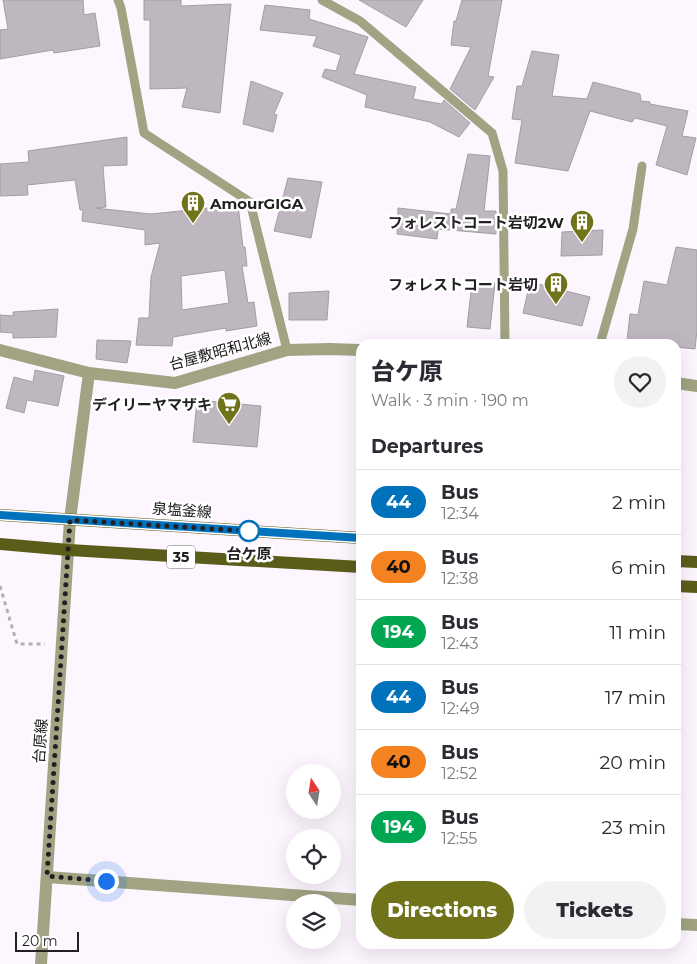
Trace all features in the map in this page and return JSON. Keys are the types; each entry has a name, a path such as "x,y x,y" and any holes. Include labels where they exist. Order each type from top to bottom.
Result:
{"main road":[{"name":"泉塩釜線","path":"0,515 356,538"},
{"name":"35","path":"0,544 69,550 356,567"},
{"path":"681,561 697,562"},
{"path":"681,586 697,587"}],"street":[{"name":"台屋敷昭和北線","path":"0,350 89,373 175,383 287,350 329,348 356,350"},
{"name":"台原線","path":"41,964 70,520 89,373"},
{"path":"681,384 697,386"},
{"path":"47,876 356,900"},
{"path":"681,924 697,925"}],"lane":[{"path":"118,0 144,133 250,202 287,350"},
{"path":"322,0 360,21 492,132 503,171 505,339"},
{"path":"601,339 633,229 642,166"}],"path":[{"path":"0,586 16,644 62,644"}],"building":[{"path":"3,0 83,0 84,15 95,13 100,46 54,53 53,50 0,59 0,30 8,29"},
{"path":"144,0 181,0 181,6 231,4 220,113 182,107 187,88 150,89 150,20 144,20"},
{"path":"359,0 423,0 406,27"},
{"path":"462,0 502,0 488,76 494,77 475,110 450,89 471,47 451,45 454,21 456,21"},
{"path":"265,5 310,10 309,19 368,37 354,74 416,87 413,99 442,104 444,100 470,123 459,137 430,122 365,107 367,95 322,77 325,69 336,71 341,55 313,46 317,36 260,30"},
{"path":"532,51 559,55 552,96 587,99 593,82 640,94 641,101 650,102 650,104 688,111 682,136 696,138 687,175 656,165 667,126 635,118 632,122 590,111 568,171 515,163 522,120 512,119 517,86 522,86"},
{"path":"251,81 283,93 274,114 277,115 273,132 243,124"},
{"path":"127,137 127,165 103,166 106,207 95,208 151,214 238,205 247,266 242,266 248,303 254,302 257,326 226,331 226,328 173,337 172,346 136,345 139,318 149,318 151,277 160,243 145,245 145,230 82,221 83,210 80,210 75,180 27,185 28,195 0,196 0,164 29,162 28,151","holes":["225,270 229,303 182,310 181,276"]},
{"path":"468,154 490,156 484,211 496,211 496,234 438,229 437,239 397,234 398,208 451,214 451,209 456,209"},
{"path":"288,178 322,182 311,238 274,231"},
{"name":"フォレストコート岩切2W","path":"603,230 602,255 561,256 562,232"},
{"path":"676,247 697,250 697,330 695,349 681,348 681,339 627,339 630,314 638,315 644,281 667,285"},
{"name":"フォレストコート岩切","path":"530,282 590,297 582,326 523,313"},
{"path":"472,283 495,283 490,329 467,327"},
{"path":"329,291 327,320 289,320 289,293"},
{"path":"58,309 56,337 13,338 13,333 0,332 0,315 13,316 13,312"},
{"path":"97,340 131,341 127,363 96,359"},
{"path":"35,370 64,376 58,406 27,400 24,413 6,408 14,377 33,382"},
{"path":"197,400 261,406 257,447 193,442"}],"bus line":[{"name":"44","path":"0,515 356,538"}],"place":[{"name":"AmourGIGA","path":"193,224"},
{"name":"フォレストコート岩切2W","path":"582,243"},
{"name":"フォレストコート岩切","path":"556,305"},
{"name":"デイリーヤマザキ","path":"229,425"},
{"name":"台ケ原","path":"249,531"}],"route":[{"path":"106,881 47,876 70,520 249,531"}]}
